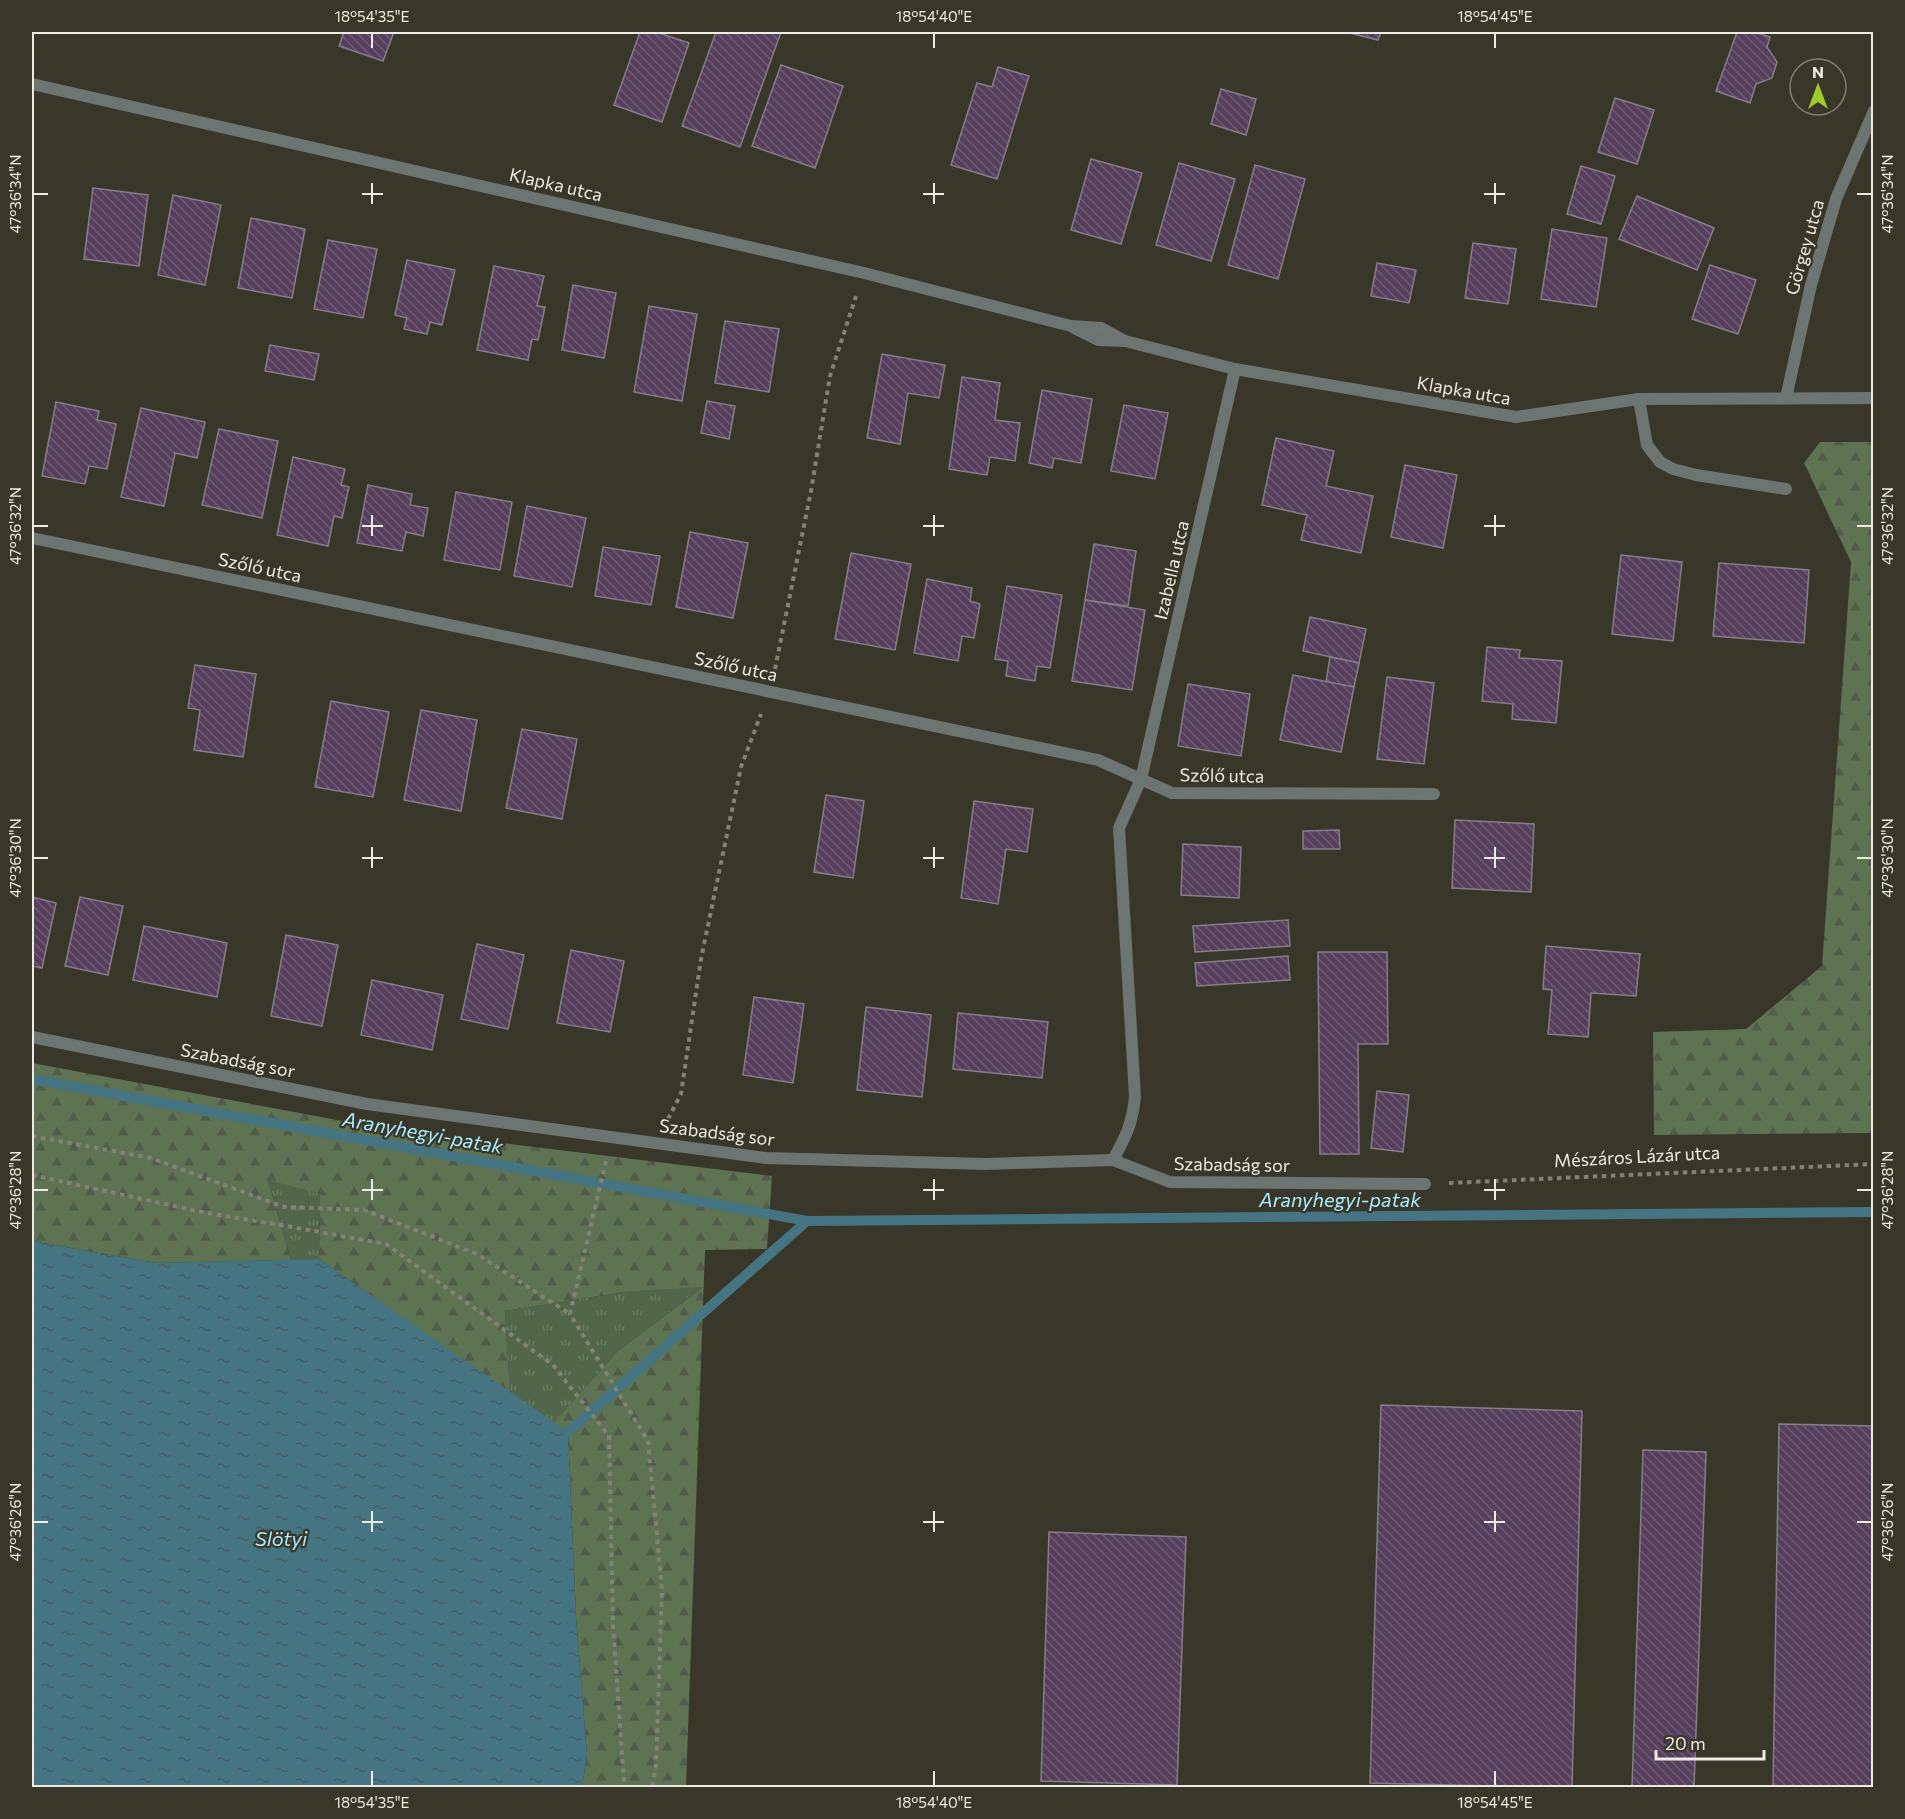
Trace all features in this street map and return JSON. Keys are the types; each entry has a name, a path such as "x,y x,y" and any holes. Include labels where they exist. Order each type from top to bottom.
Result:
{"street":[{"name":"Klapka utca","path":"32,84 852,270 1071,326 1101,328 1125,341 1235,369 1516,417 1639,399 1874,398"},
{"name":"Görgey utca","path":"1786,398 1811,285 1836,199 1874,111"},
{"name":"Izabella utca","path":"1113,1160 1128,1133 1135,1097 1119,828 1141,779 1235,369"},
{"path":"1639,399 1647,445 1660,462 1673,469 1696,475 1786,489"},
{"name":"Szőlő utca","path":"32,538 1098,760 1172,793 1434,794"},
{"name":"Szabadság sor","path":"32,1037 367,1104 766,1158 987,1164 1113,1160 1170,1182 1425,1184"}],"path":[{"path":"32,1136 152,1158 284,1207 364,1210 477,1254 570,1314 648,1441 662,1589 656,1766 652,1788"},
{"path":"570,1314 606,1159"},
{"name":"Mészáros Lázár utca","path":"1425,1184 1874,1164"},
{"path":"32,1175 202,1212 386,1245 553,1365 609,1436 614,1625 624,1782 622,1788"}],"green space":[{"path":"1820,442 1873,442 1873,1133 1654,1135 1653,1032 1746,1029 1822,966 1851,562 1804,463"},
{"path":"32,1063 380,1128 772,1176 767,1249 705,1250 686,1787 582,1787 587,1755 576,1616 568,1432 553,1423 618,1351 703,1287 624,1292 505,1311 510,1393 319,1259 320,1194 268,1180 291,1260 156,1263 32,1241"},
{"path":"268,1179 320,1194 319,1259 291,1260"},
{"path":"704,1286 618,1351 553,1423 510,1393 505,1311 624,1292"}],"water":[{"name":"Slötyi","path":"32,1241 156,1263 319,1259 568,1432 576,1616 587,1755 582,1787 32,1787"}],"building":[{"path":"344,32 394,32 383,61 339,46"},
{"path":"640,32 656,32 689,43 662,122 614,105"},
{"path":"716,32 781,32 740,147 682,126"},
{"path":"1346,32 1381,32 1378,40"},
{"path":"1737,32 1754,32 1770,37 1767,47 1777,62 1772,78 1756,84 1750,103 1716,91"},
{"path":"781,65 843,86 815,168 752,146"},
{"path":"998,67 1029,76 997,179 951,165 977,83 992,87"},
{"path":"1221,89 1256,99 1246,135 1211,124"},
{"path":"1615,98 1654,110 1637,164 1598,152"},
{"path":"1091,159 1142,173 1121,244 1071,230"},
{"path":"1179,163 1235,179 1211,261 1156,245"},
{"path":"1255,165 1305,179 1278,279 1228,265"},
{"path":"1581,166 1615,176 1601,224 1567,214"},
{"path":"93,188 148,195 139,266 84,259"},
{"path":"173,195 221,205 205,285 158,275"},
{"path":"1637,196 1714,228 1697,270 1619,239"},
{"path":"251,218 305,229 292,298 238,288"},
{"path":"1552,229 1607,238 1596,307 1541,299"},
{"path":"328,240 377,249 363,318 314,309"},
{"path":"1473,243 1516,249 1508,304 1465,298"},
{"path":"407,260 455,270 442,325 430,322 427,334 404,329 407,318 395,315"},
{"path":"1377,263 1416,270 1409,303 1371,296"},
{"path":"1710,265 1756,280 1738,334 1692,319"},
{"path":"494,266 544,276 537,306 545,307 538,340 532,339 528,360 477,350"},
{"path":"573,285 616,293 604,358 562,350"},
{"path":"649,306 697,314 682,401 634,392"},
{"path":"725,321 779,329 769,392 715,383"},
{"path":"270,345 319,354 314,380 265,371"},
{"path":"882,354 945,365 939,398 908,393 900,444 867,438"},
{"path":"962,377 1000,383 995,420 1020,423 1015,461 990,457 987,475 949,469"},
{"path":"1042,390 1092,399 1081,463 1054,458 1052,468 1029,463"},
{"path":"707,401 735,406 729,439 701,433"},
{"path":"56,402 99,411 97,420 116,424 107,469 89,466 85,484 42,476"},
{"path":"1124,405 1168,413 1155,479 1111,471"},
{"path":"141,408 205,422 197,458 175,453 164,506 121,497"},
{"path":"219,429 278,441 262,518 202,505"},
{"path":"1276,438 1334,451 1326,486 1373,496 1361,553 1301,540 1307,515 1262,505"},
{"path":"293,457 345,469 341,485 349,487 342,518 334,516 328,546 277,535"},
{"path":"1405,465 1457,475 1443,548 1391,537"},
{"path":"368,485 412,494 410,505 428,508 423,536 406,532 402,551 357,543"},
{"path":"456,492 512,502 500,570 444,560"},
{"path":"527,506 586,518 572,587 514,576"},
{"path":"690,532 748,543 733,618 676,607"},
{"path":"1094,544 1136,551 1128,606 1085,600"},
{"path":"603,547 660,556 651,605 595,596"},
{"path":"851,553 911,564 895,650 835,639"},
{"path":"1621,555 1682,562 1673,641 1612,634"},
{"path":"1719,563 1809,570 1804,643 1713,636"},
{"path":"927,579 972,588 970,601 980,604 974,638 962,636 958,661 914,653"},
{"path":"1007,586 1062,595 1050,668 1037,666 1035,681 1006,676 1008,661 995,659"},
{"path":"1085,600 1145,610 1132,690 1072,681"},
{"path":"1310,617 1366,629 1359,663 1303,651"},
{"path":"1487,647 1520,650 1519,658 1562,661 1556,723 1512,719 1513,704 1482,701"},
{"path":"1330,657 1359,663 1354,687 1326,682"},
{"path":"195,665 256,674 243,757 194,750 200,710 188,708"},
{"path":"1293,675 1354,687 1341,752 1280,740"},
{"path":"1387,677 1434,683 1424,764 1377,759"},
{"path":"1188,684 1250,694 1241,756 1178,746"},
{"path":"331,701 389,712 373,797 315,787"},
{"path":"421,710 477,720 461,811 404,800"},
{"path":"522,729 577,739 562,819 506,808"},
{"path":"826,795 864,801 853,878 814,872"},
{"path":"974,801 1033,809 1027,852 1006,849 998,904 961,898"},
{"path":"1455,820 1534,824 1531,892 1452,888"},
{"path":"1339,830 1340,849 1303,849 1303,831"},
{"path":"1183,844 1241,847 1239,898 1181,895"},
{"path":"32,897 56,903 42,968 32,966"},
{"path":"80,897 123,906 108,975 65,966"},
{"path":"1288,920 1290,946 1195,952 1193,926"},
{"path":"144,926 227,943 217,997 133,980"},
{"path":"286,935 338,945 322,1026 271,1016"},
{"path":"477,944 524,955 508,1029 461,1019"},
{"path":"1546,946 1640,954 1636,996 1591,993 1588,1037 1548,1034 1552,990 1543,989"},
{"path":"571,950 624,961 610,1032 557,1023"},
{"path":"1318,952 1387,952 1388,1044 1358,1044 1359,1154 1320,1154"},
{"path":"1288,956 1290,980 1197,986 1195,963"},
{"path":"372,980 443,995 432,1050 361,1035"},
{"path":"754,997 804,1004 793,1083 743,1075"},
{"path":"866,1007 931,1015 922,1097 857,1090"},
{"path":"958,1013 1048,1022 1042,1078 953,1069"},
{"path":"1377,1091 1409,1095 1403,1152 1371,1148"},
{"path":"1381,1405 1582,1411 1572,1788 1370,1783"},
{"path":"1779,1424 1874,1426 1874,1788 1773,1788"},
{"path":"1643,1450 1706,1452 1694,1788 1632,1788"},
{"path":"1049,1532 1186,1537 1177,1785 1041,1781"}],"waterway":[{"name":"Aranyhegyi-patak","path":"32,1079 807,1221 1874,1212"},
{"name":"Aranyhegyi-patak","path":"568,1432 807,1221"}]}
